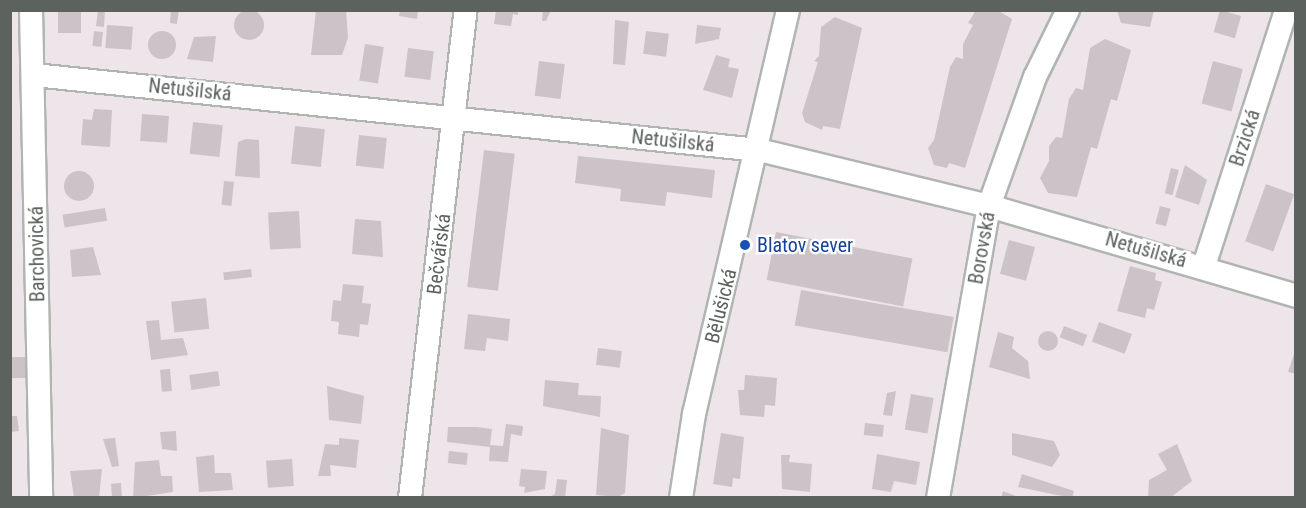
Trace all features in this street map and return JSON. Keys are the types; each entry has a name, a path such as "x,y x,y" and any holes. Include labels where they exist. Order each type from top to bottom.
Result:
{"street":[{"name":"Barchovická","path":"31,10 41,498"},
{"name":"Bečvářská","path":"410,498 456,117 466,10"},
{"name":"Bělušická","path":"681,498 694,414 759,150 788,10"},
{"name":"Borovská","path":"938,498 989,206 1035,77 1068,10"},
{"name":"Brzická","path":"1204,266 1286,10"},
{"name":"Netušilská","path":"34,75 759,150 989,206 1204,266 1296,296"}],"building":[{"path":"58,10 81,10 81,33 58,33"},
{"path":"98,10 105,10 104,27 96,26"},
{"path":"171,10 179,10 177,24 170,23"},
{"path":"249,10 260,14 264,25 260,36 249,40 238,36 234,25 238,14"},
{"path":"316,10 346,10 348,38 342,55 311,55"},
{"path":"400,10 418,10 417,19 399,16"},
{"path":"496,10 518,10 518,15 513,14 511,26 494,24"},
{"path":"543,10 551,10 546,21 542,21"},
{"path":"976,10 997,10 1012,19 965,168 949,163 947,168 934,165 928,148 934,140 950,67 956,57 963,59 963,44 973,25 968,23"},
{"path":"1117,10 1154,10 1150,27 1121,23"},
{"path":"1220,10 1241,16 1235,38 1214,32"},
{"path":"835,17 862,28 840,129 823,126 822,130 805,122 802,113 818,62 814,61 819,56 821,27"},
{"path":"615,20 629,22 625,65 613,64"},
{"path":"107,25 133,27 131,50 105,48"},
{"path":"697,25 721,28 719,39 695,44"},
{"path":"94,31 103,32 101,47 92,46"},
{"path":"162,31 172,35 176,45 172,55 162,59 152,55 148,45 152,35"},
{"path":"646,31 669,34 666,57 643,54"},
{"path":"216,36 213,62 187,59 194,37"},
{"path":"1105,39 1131,50 1117,101 1111,99 1097,149 1091,147 1077,197 1048,193 1040,178 1049,161 1049,146 1056,137 1062,138 1069,99 1076,88 1083,90 1090,48"},
{"path":"365,44 384,47 378,84 359,81"},
{"path":"408,48 434,51 430,80 404,77"},
{"path":"716,55 730,59 728,67 739,69 732,98 703,90"},
{"path":"539,61 565,64 561,99 535,96"},
{"path":"1213,61 1243,69 1232,112 1202,104"},
{"path":"94,109 112,110 110,147 81,145 83,119 92,120"},
{"path":"142,114 169,116 167,143 140,141"},
{"path":"193,122 223,125 219,157 190,154"},
{"path":"295,126 325,129 321,167 291,164"},
{"path":"359,135 387,138 384,169 356,166"},
{"path":"246,139 259,140 260,178 235,176 238,142"},
{"path":"484,150 515,154 498,291 467,287"},
{"path":"578,156 715,170 712,198 667,192 665,206 620,201 621,189 575,183"},
{"path":"1185,165 1207,180 1199,205 1175,197"},
{"path":"1171,168 1179,170 1172,195 1165,193"},
{"path":"79,171 90,175 94,186 90,197 79,201 68,197 64,186 68,175"},
{"path":"224,181 234,182 231,206 221,205"},
{"path":"1266,184 1294,194 1273,252 1245,241"},
{"path":"1160,206 1171,209 1166,226 1155,223"},
{"path":"105,208 107,221 65,228 63,215"},
{"path":"299,211 301,248 270,250 268,213"},
{"path":"355,219 381,221 383,257 352,254"},
{"path":"776,232 912,259 903,307 767,280"},
{"path":"1009,240 1035,247 1026,281 1000,274"},
{"path":"93,247 101,275 72,277 70,250"},
{"path":"1130,266 1156,273 1155,280 1162,282 1154,310 1147,308 1145,318 1117,311"},
{"path":"251,269 252,277 224,280 223,272"},
{"path":"343,284 364,286 362,303 371,304 368,325 360,324 359,337 338,334 339,322 331,321 333,300 341,301"},
{"path":"801,290 954,317 947,352 795,325"},
{"path":"206,298 209,329 174,332 171,302"},
{"path":"468,314 510,319 508,341 487,338 485,351 464,349"},
{"path":"159,320 161,340 183,338 188,355 151,360 146,321"},
{"path":"1099,322 1132,334 1125,354 1092,342"},
{"path":"1064,326 1087,335 1083,346 1060,337"},
{"path":"1048,331 1055,334 1058,341 1055,348 1048,351 1041,348 1038,341 1041,334"},
{"path":"998,332 1014,337 1012,348 1028,361 1030,379 989,367"},
{"path":"598,348 622,351 620,368 596,365"},
{"path":"1294,354 1296,355 1296,374 1288,372"},
{"path":"10,357 26,357 26,378 10,378"},
{"path":"170,369 172,391 162,392 160,370"},
{"path":"218,371 220,386 191,390 189,375"},
{"path":"745,375 777,378 775,406 765,405 764,417 740,415 738,390 744,390"},
{"path":"545,380 579,383 578,395 601,396 600,417 543,406"},
{"path":"327,386 364,396 361,424 329,420"},
{"path":"896,391 892,416 883,415 887,393"},
{"path":"911,394 934,398 927,433 905,429"},
{"path":"10,416 17,416 19,431 10,432"},
{"path":"865,423 884,425 883,437 864,435"},
{"path":"506,424 523,426 522,436 511,434 508,462 489,461 490,447 447,442 448,427 477,427 492,429 490,445 503,446"},
{"path":"601,428 629,435 625,493 618,497 596,495"},
{"path":"176,431 177,451 162,449 160,432"},
{"path":"721,433 744,437 740,479 733,478 732,487 713,484"},
{"path":"1012,433 1054,441 1060,455 1052,467 1012,455"},
{"path":"115,438 119,466 112,467 103,439"},
{"path":"339,438 359,440 356,468 330,465 331,476 318,476 325,444 339,445"},
{"path":"1177,444 1192,481 1170,498 1148,498 1149,480 1167,470 1158,454"},
{"path":"449,451 468,453 467,465 448,463"},
{"path":"877,454 920,462 916,485 894,481 891,492 872,489"},
{"path":"214,455 215,473 231,473 233,490 199,492 196,457"},
{"path":"781,455 790,455 789,462 812,464 810,492 782,489"},
{"path":"292,459 294,486 268,488 266,461"},
{"path":"159,460 161,476 172,476 173,492 133,498 135,462"},
{"path":"102,469 99,498 74,498 70,471"},
{"path":"521,469 547,471 545,489 524,493 525,487 519,486"},
{"path":"1022,474 1074,491 1072,498 1018,487"},
{"path":"557,479 567,480 565,498 548,498 555,494"},
{"path":"121,483 122,498 112,498 111,484"},
{"path":"1003,491 1016,496 1016,498 1001,498"}],"place":[{"name":"Blatov sever","path":"745,245"}]}
